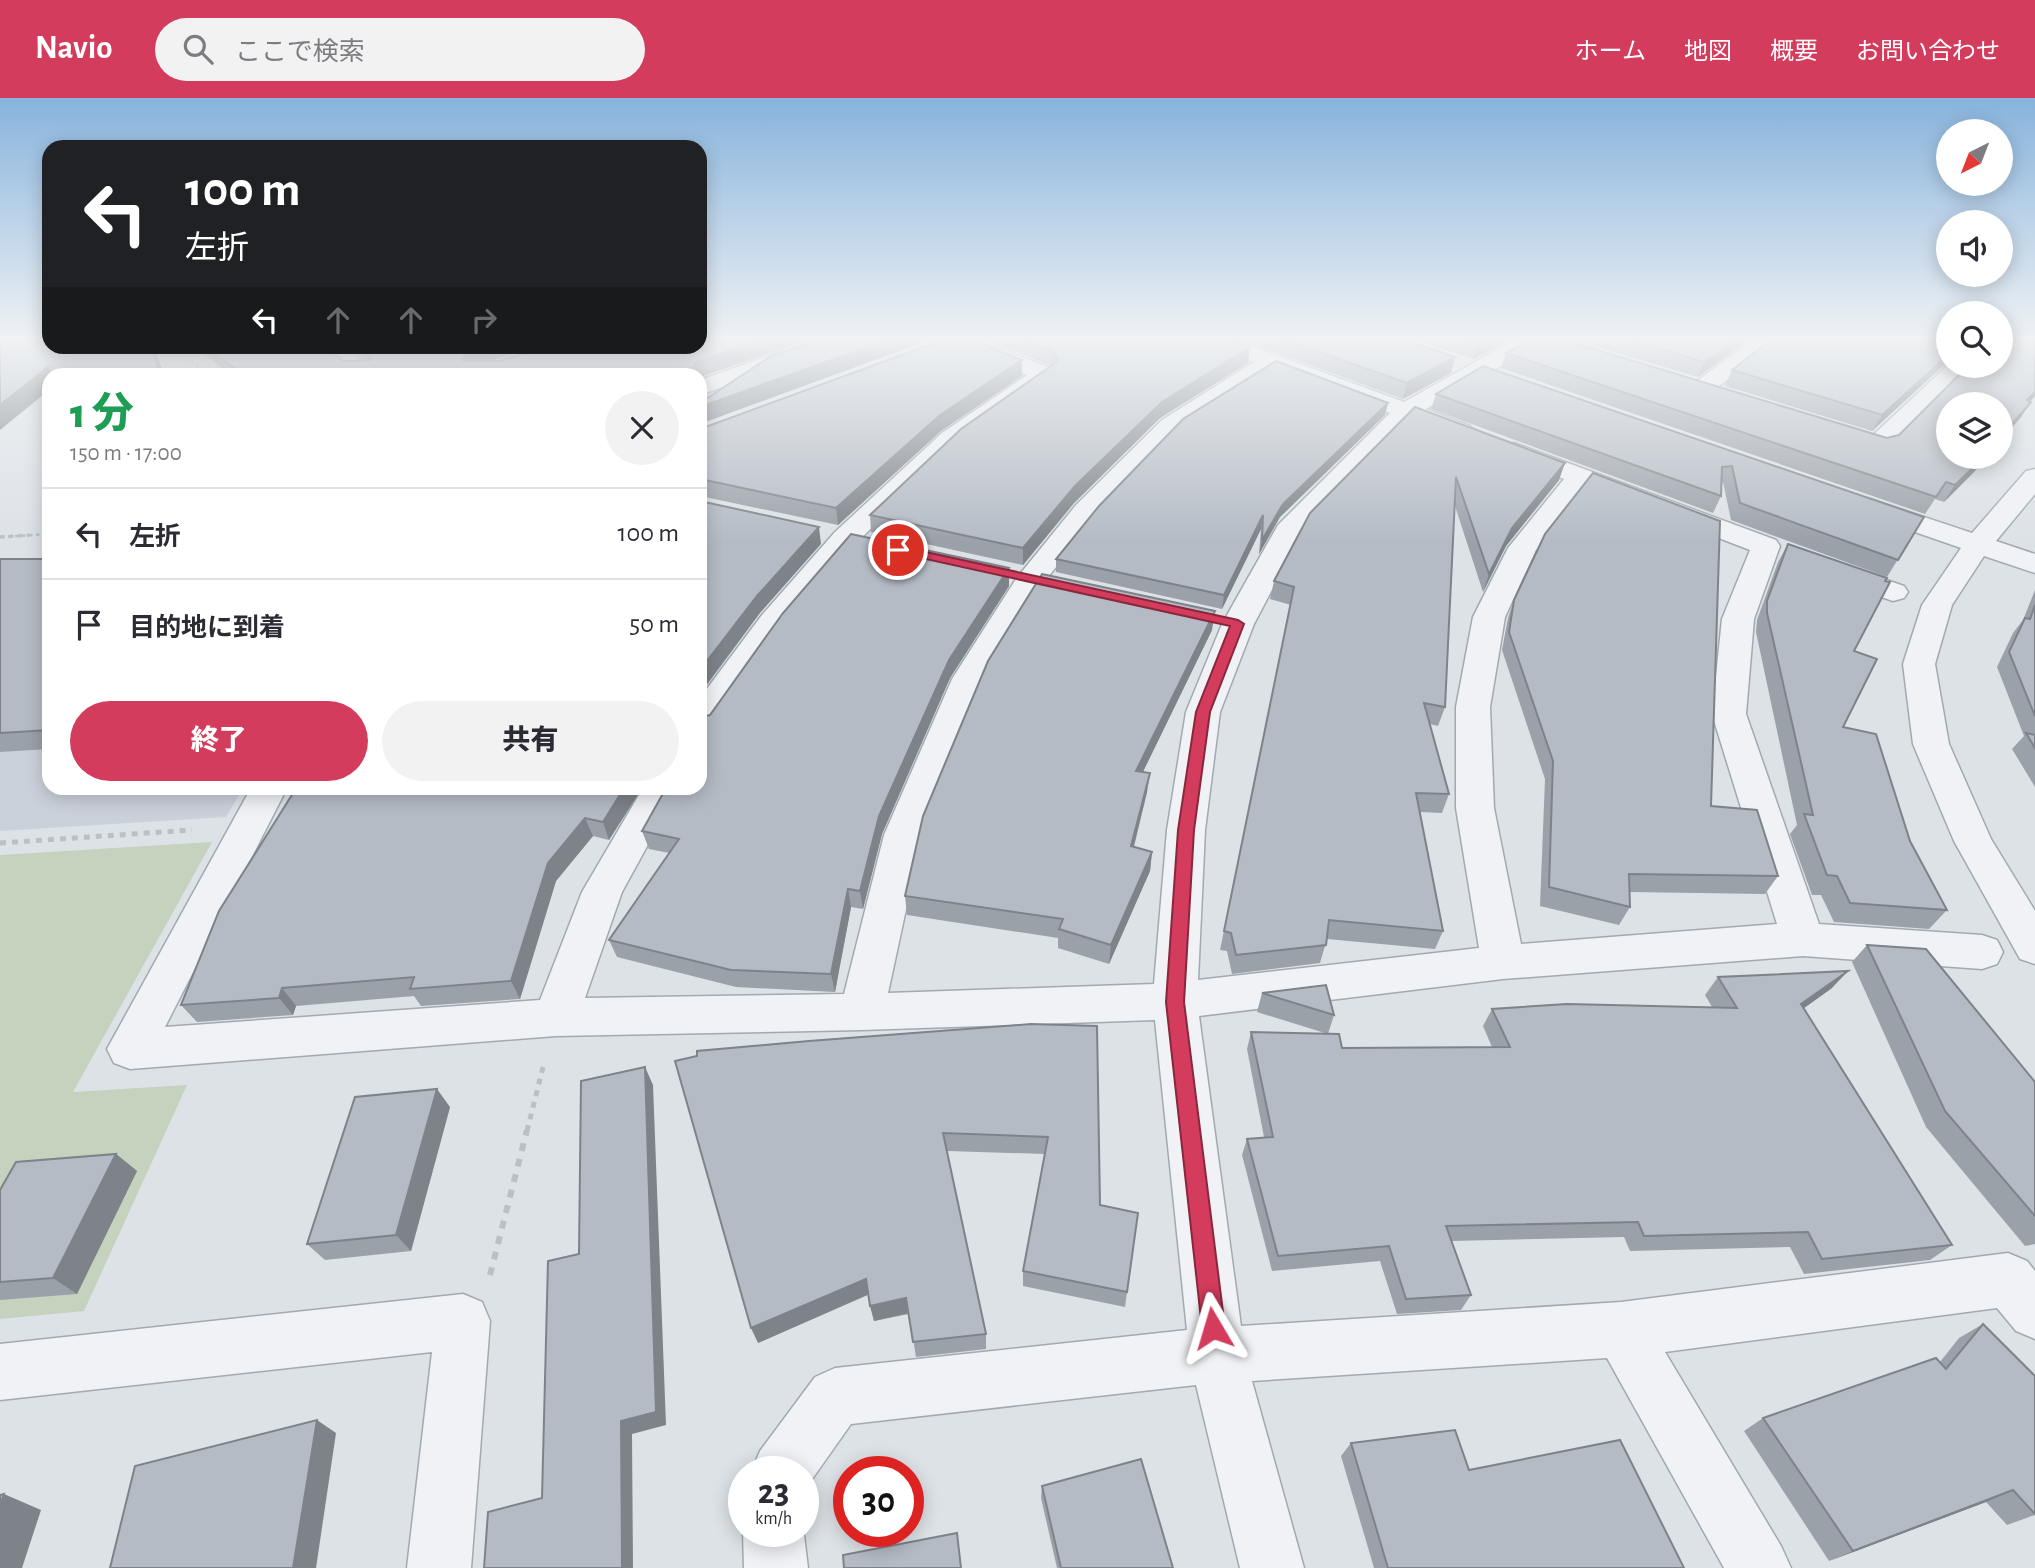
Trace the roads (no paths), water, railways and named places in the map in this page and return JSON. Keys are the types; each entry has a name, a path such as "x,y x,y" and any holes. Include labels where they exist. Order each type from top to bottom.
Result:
{"street":[{"path":"707,713 773,622 845,538 951,438 997,407"},
{"path":"862,1012 903,835 969,679 1031,578 1086,511 1171,425 1200,407"},
{"path":"1398,407 1892,592"},
{"path":"1272,1568 1217,1355 1175,1002 1186,830 1203,712 1225,621 1292,525 1413,407"},
{"path":"1815,424 1878,444 1917,407"},
{"path":"1503,962 1475,808 1473,708 1489,617 1522,548 1580,476"},
{"path":"2035,477 1978,544 1937,605 1919,664 1931,744 1973,841 2035,947"},
{"path":"1846,499 2035,564"},
{"path":"1791,556 1738,618 1729,714 1803,939"},
{"path":"556,1017 601,892 657,795"},
{"path":"272,800 130,1049 556,1017 862,1012 1175,1002 1503,962 1803,939 1982,952"},
{"path":"793,1456 835,1397 1217,1355 1620,1330 2026,1289"},
{"path":"0,1373 463,1321 439,1568"},
{"path":"1620,1330 1759,1568"},
{"path":"775,1547 776,1568"}]}
